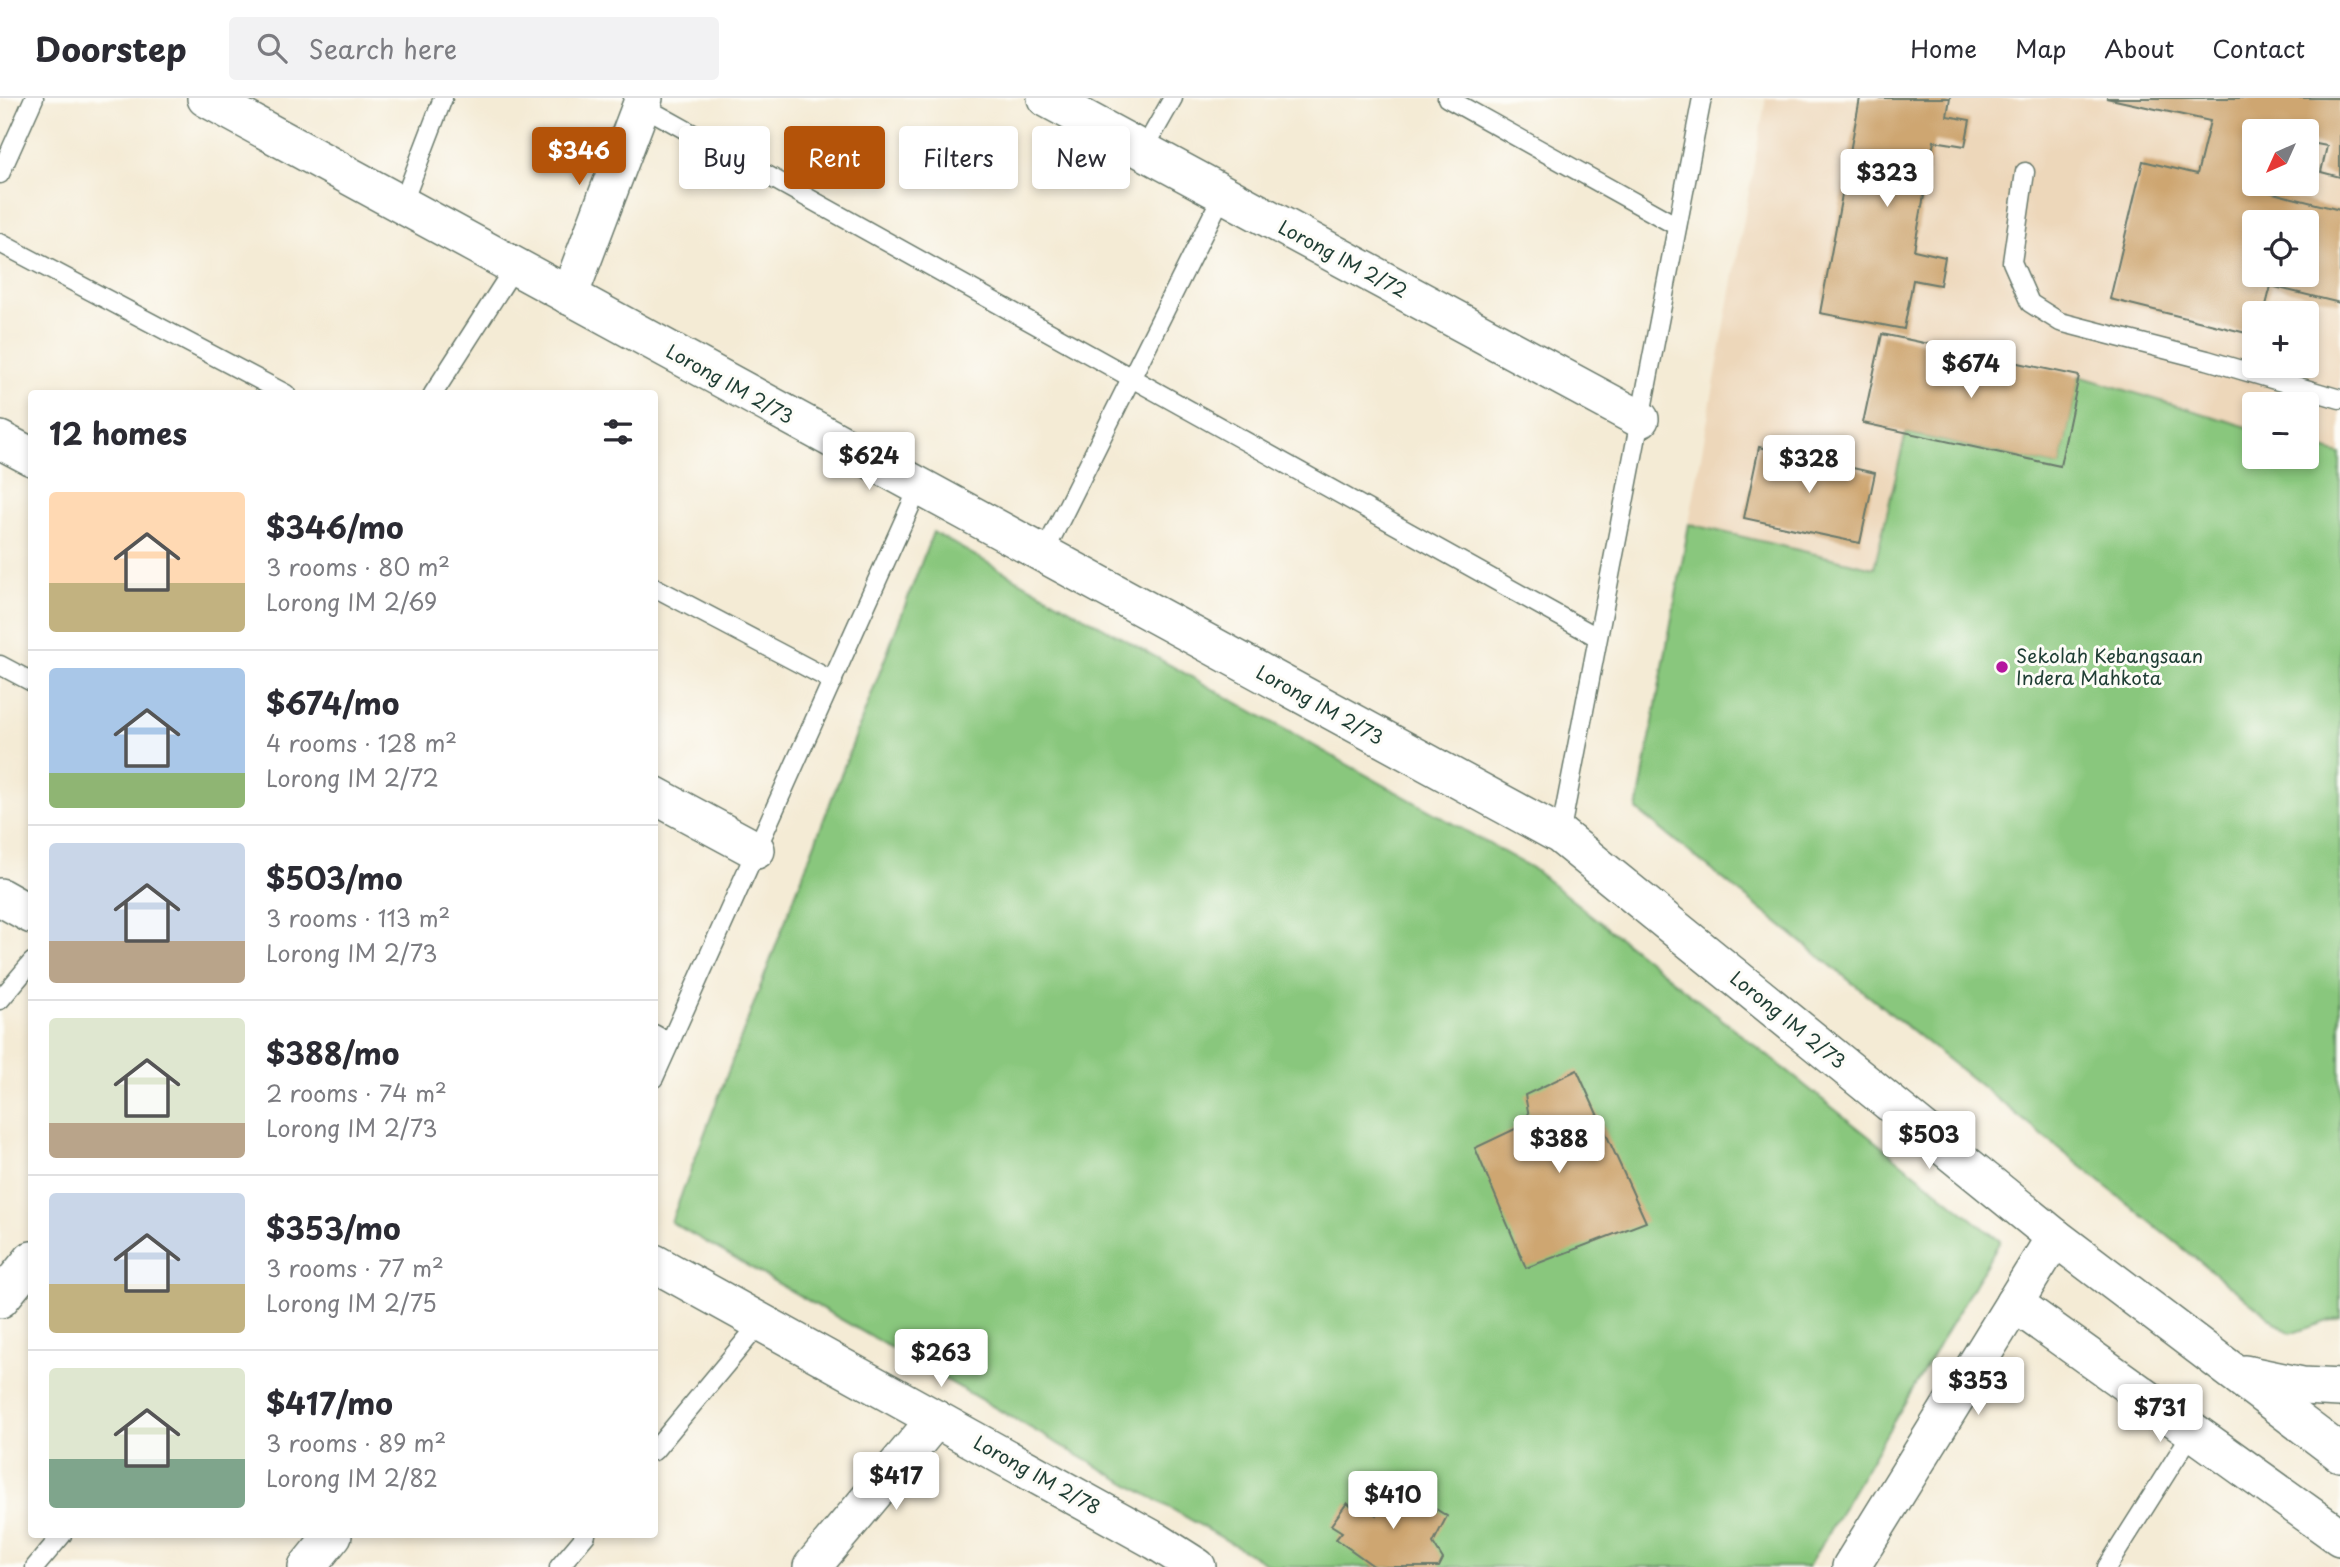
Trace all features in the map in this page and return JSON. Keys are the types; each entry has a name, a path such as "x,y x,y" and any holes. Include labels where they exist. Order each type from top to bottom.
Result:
{"street":[{"name":"Lorong IM 2/72","path":"1046,98 1640,419"},
{"name":"Lorong IM 2/73","path":"220,101 402,205 1560,835 2055,1237 2340,1453"},
{"path":"569,296 643,102"},
{"path":"0,440 28,455"},
{"path":"658,796 756,850"},
{"path":"0,897 28,913"},
{"path":"1851,1567 2055,1237"},
{"path":"0,1298 28,1265"},
{"name":"Lorong IM 2/78","path":"658,1265 1156,1541 1197,1567"},
{"path":"2014,1303 2340,1537"},
{"path":"2234,1372 2303,1386 2340,1388"},
{"path":"813,1567 936,1419"},
{"path":"307,1567 331,1538"}],"lane":[{"path":"0,174 34,98"},
{"path":"402,205 443,98"},
{"path":"1143,151 1173,98"},
{"path":"1447,98 1677,226"},
{"path":"1560,835 1702,98"},
{"path":"643,102 1597,637"},
{"path":"2025,172 2012,262 2030,303 2060,322 2207,360 2340,399"},
{"path":"1044,555 1223,194"},
{"path":"0,243 278,390"},
{"path":"436,390 515,266"},
{"path":"658,1058 662,1039 756,850 919,487"},
{"path":"658,589 833,681"},
{"path":"0,665 28,680"},
{"path":"0,1000 28,967"},
{"path":"658,1446 761,1322"},
{"path":"2108,1567 2193,1432"},
{"path":"35,1567 59,1538"},
{"path":"559,1567 583,1538"}],"shaded area":[{"name":"Sekolah Kebangsaan Indera Mahkota","path":"1766,98 2340,98 2340,1317 2290,1334 1637,810"}],"green space":[{"name":"Sekolah Kebangsaan Indera Mahkota","path":"2079,376 2242,425 2242,469 2319,469 2319,448 2340,454 2340,1317 2290,1334 1637,810 1689,524 1874,568 1906,433 2060,466"},
{"path":"933,532 1532,868 2000,1241 1808,1567 1273,1567 671,1222"}],"building":[{"path":"1860,98 1950,98 1947,116 1970,120 1965,146 1934,141 1914,250 1945,257 1940,285 1913,280 1904,329 1820,313"},
{"path":"2106,98 2340,98 2340,177 2321,172 2327,146 2319,144 2319,119 2242,119 2242,196 2285,196 2340,210 2340,303 2275,287 2319,287 2319,210 2242,210 2242,287 2271,287 2267,301 2242,301 2242,332 2110,299 2143,161 2197,174 2210,121"},
{"path":"1882,334 2079,376 2060,466 1863,423"},
{"path":"1759,447 1875,473 1860,543 1744,518"},
{"path":"1577,1070 1646,1222 1526,1268 1475,1148 1530,1122 1525,1095"},
{"path":"1393,1482 1447,1516 1433,1543 1443,1559 1439,1567 1375,1567 1336,1539 1342,1532 1331,1525 1347,1503 1354,1509 1361,1503 1376,1515"}],"place":[{"name":"Sekolah Kebangsaan Indera Mahkota","path":"2002,667"}]}
